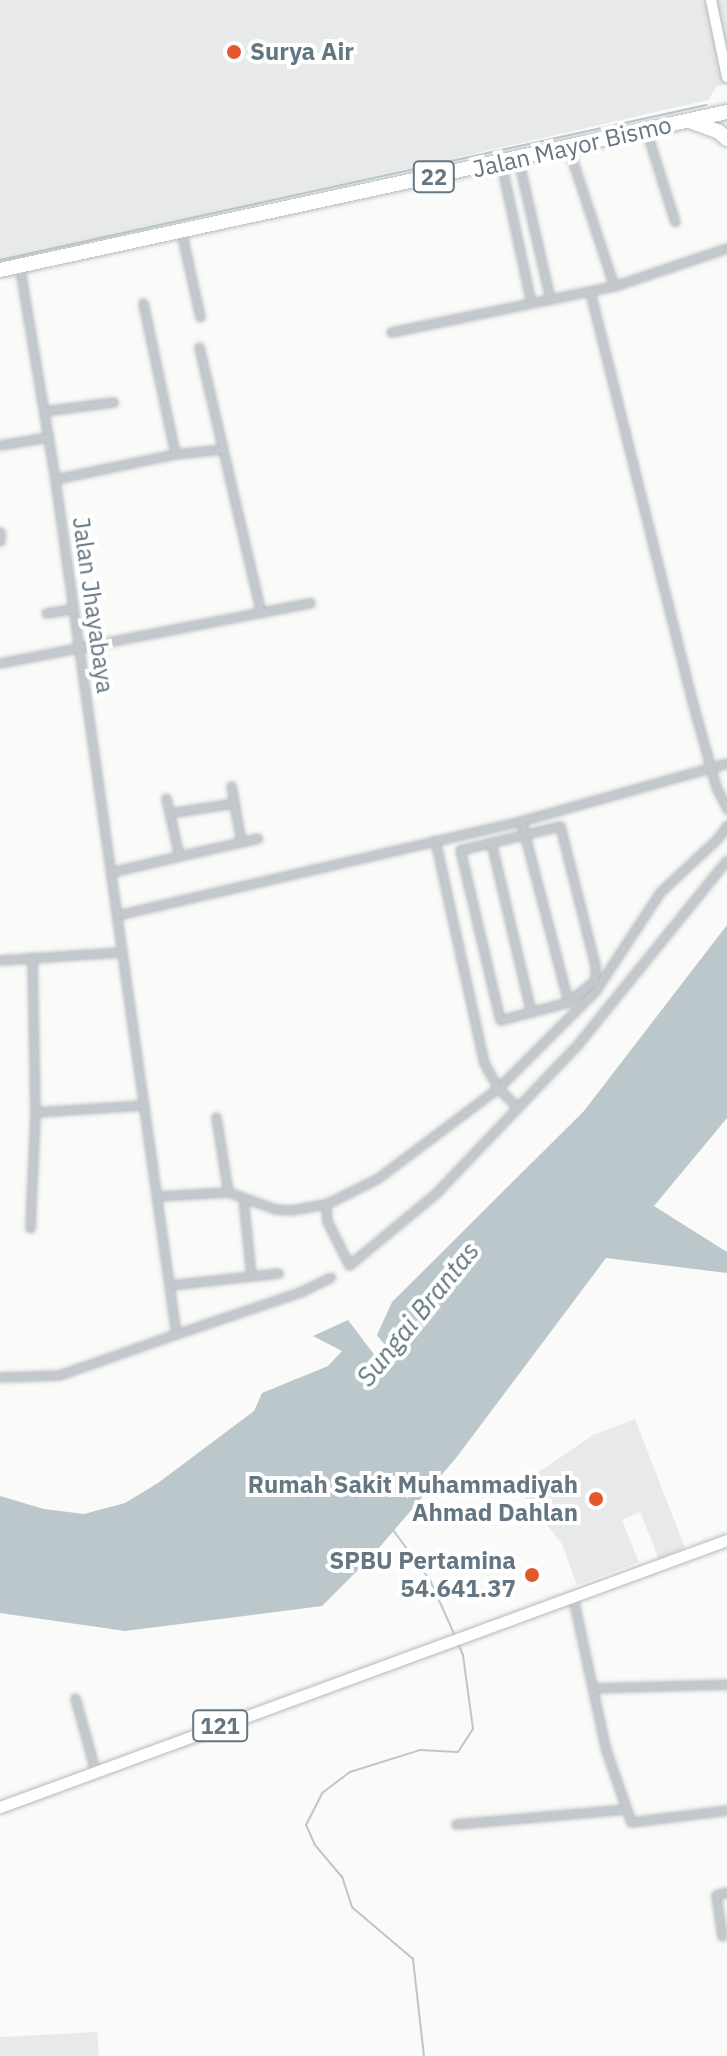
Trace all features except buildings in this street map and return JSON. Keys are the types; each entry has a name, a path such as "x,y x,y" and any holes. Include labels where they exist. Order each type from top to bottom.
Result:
{"highway":[{"name":"Jalan Mayor Bismo","path":"181,231 727,112"},
{"path":"685,121 719,132 727,139"},
{"name":"22","path":"0,270 181,231"}],"main road":[{"path":"711,0 727,77"},
{"name":"121","path":"0,1807 95,1770 440,1648 727,1540"}],"street":[{"path":"646,130 675,222"},
{"path":"568,147 614,286"},
{"path":"518,159 550,299"},
{"path":"501,163 531,303"},
{"path":"181,231 200,317"},
{"path":"391,332 614,286 727,248"},
{"name":"Jalan Jhayabaya","path":"19,265 55,479 176,1334"},
{"path":"590,292 711,770 727,809"},
{"path":"143,303 175,454"},
{"path":"199,347 261,613"},
{"path":"44,411 113,402"},
{"path":"0,445 48,437"},
{"path":"55,479 175,454 222,449"},
{"path":"0,532 0,541"},
{"path":"0,663 310,603"},
{"path":"46,613 72,609"},
{"path":"117,915 521,821 711,770 727,763"},
{"path":"231,786 241,842"},
{"path":"166,798 179,856"},
{"path":"169,813 234,803"},
{"path":"521,821 568,1002"},
{"path":"158,1196 228,1192 281,1210 326,1204 400,1164 498,1088 595,991 660,892 718,838 727,825"},
{"path":"563,828 596,974 590,985 568,1002 504,1020 497,1018 460,852 462,847 524,834 563,828"},
{"path":"111,872 258,838"},
{"path":"435,840 484,1063 498,1088 517,1107"},
{"path":"491,842 531,1012"},
{"path":"326,1204 327,1221 349,1265 436,1193 517,1107 618,997 656,944 727,860"},
{"path":"0,960 122,952"},
{"path":"30,1228 35,1112 32,957"},
{"path":"35,1112 144,1105"},
{"path":"216,1117 228,1192"},
{"path":"243,1198 251,1276"},
{"path":"170,1285 278,1273"},
{"path":"0,1377 59,1375 287,1297 331,1277"},
{"path":"573,1598 606,1750 633,1823 727,1810"},
{"path":"593,1688 727,1684"},
{"path":"75,1698 95,1770"},
{"path":"456,1824 626,1809"},
{"path":"722,1936 716,1895 727,1892"}],"shaded area":[{"path":"0,0 727,0 727,84 717,86 708,100 0,263"},
{"name":"Rumah Sakit Muhammadiyah Ahmad Dahlan","path":"635,1419 685,1548 659,1559 640,1512 622,1520 639,1562 577,1585 562,1544 517,1487 593,1435"},
{"path":"97,2032 99,2056 0,2056 0,2037"}],"water":[{"name":"Sungai Brantas","path":"727,925 727,1118 654,1206 727,1252 727,1273 606,1258 456,1458 372,1556 322,1606 125,1631 0,1613 0,1496 44,1509 84,1514 125,1503 158,1483 254,1411 262,1393 328,1366 342,1351 313,1336 348,1320 382,1365 389,1350 377,1335 392,1302 584,1111"}],"waterway":[{"path":"0,260 706,105"},
{"path":"393,1530 430,1580 454,1634"},
{"path":"424,2056 413,1959 352,1907 342,1877 315,1845 306,1825 322,1793 350,1772 420,1750 458,1752 473,1729 463,1655 458,1643"}],"place":[{"name":"Surya Air","path":"234,52"},
{"name":"Rumah Sakit Muhammadiyah Ahmad Dahlan","path":"596,1499"},
{"name":"SPBU Pertamina 54.641.37","path":"532,1575"}]}
